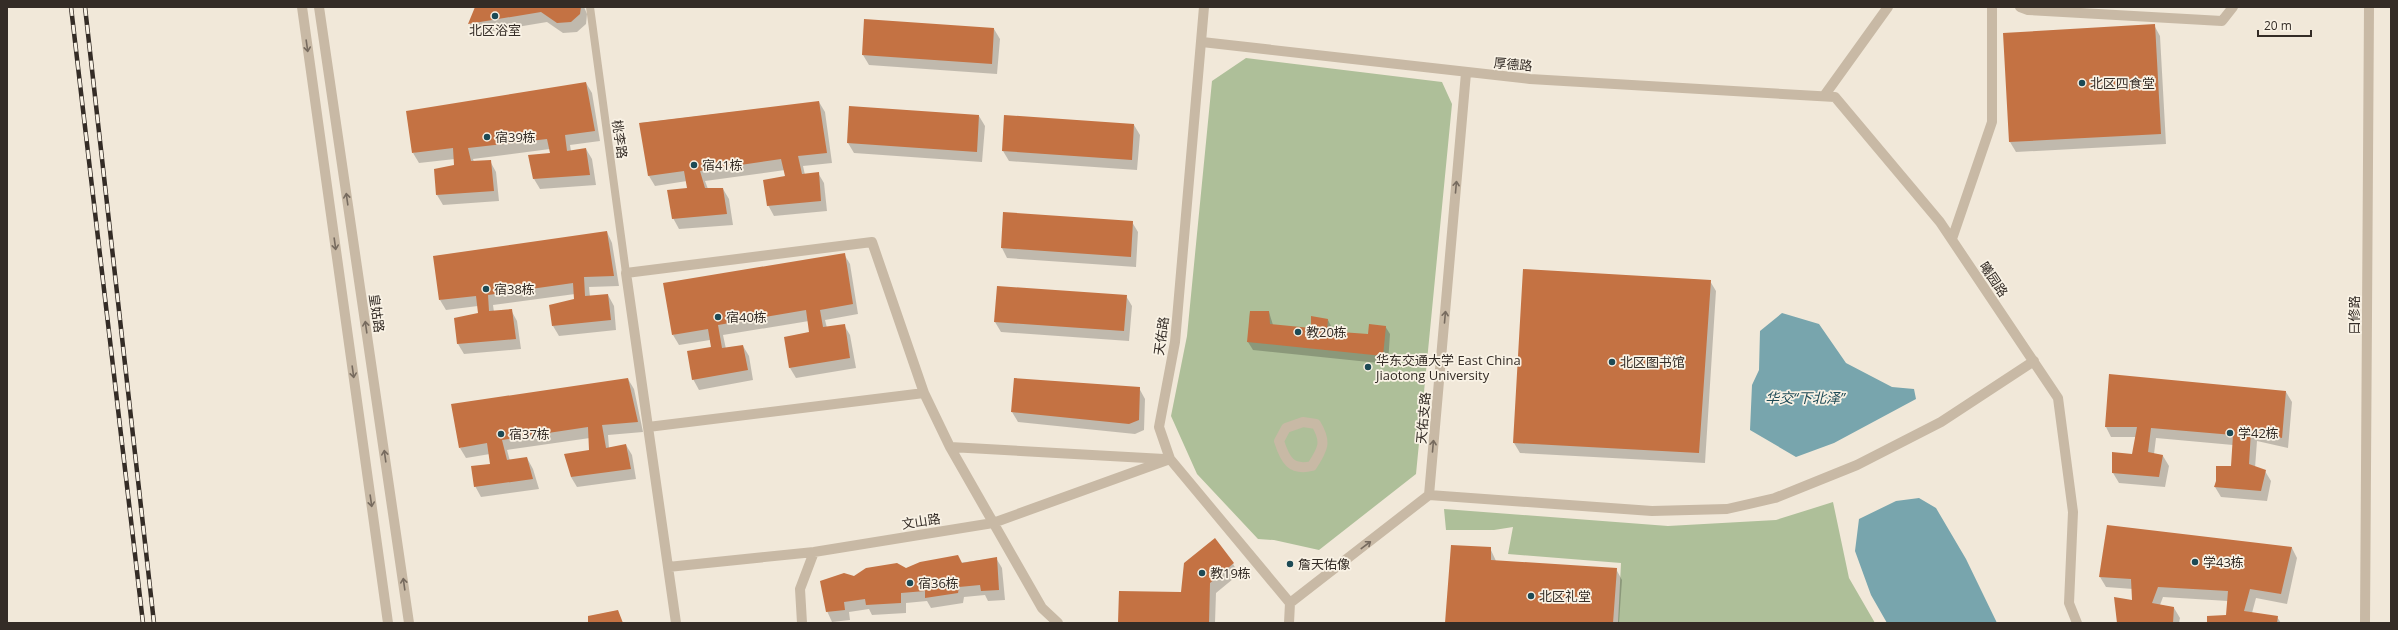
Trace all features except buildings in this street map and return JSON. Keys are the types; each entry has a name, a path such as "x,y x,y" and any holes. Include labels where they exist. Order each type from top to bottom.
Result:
{"street":[{"path":"302,7 388,623"},
{"name":"皇姑路","path":"319,7 409,623"},
{"name":"天佑路","path":"1204,7 1175,342 1159,427 1170,459 1290,602"},
{"path":"1824,96 1888,7"},
{"path":"1952,239 1992,122 1992,7"},
{"path":"2020,7 2028,10 2222,21 2233,7"},
{"name":"曰修路","path":"2365,623 2368,7"},
{"name":"厚德路","path":"1202,42 1466,73 1530,79 1824,96"},
{"name":"天佑支路","path":"1429,495 1466,73"},
{"name":"曦园路","path":"1824,96 1835,97 1940,222 2058,398 2073,512 2069,602 2077,623"},
{"path":"676,623 626,273 872,242 924,393 950,447 993,523 1042,608 1054,622"},
{"path":"1289,623 1290,602 1429,495 1652,511 1727,509 1774,498 1856,465 1941,422 2034,361"},
{"path":"648,427 924,393"},
{"path":"1303,422 1316,424 1323,435 1321,453 1312,466 1300,469 1290,463 1282,453 1278,441 1286,428 1303,422"},
{"path":"950,447 1170,459"},
{"name":"文山路","path":"668,567 814,552 993,523 1170,459"},
{"path":"802,623 800,590 814,552"}],"lane":[{"name":"桃李路","path":"590,7 626,273"}],"green space":[{"path":"1246,58 1442,82 1452,104 1416,474 1319,550 1274,540 1258,539 1197,474 1171,416 1187,336 1212,81"},
{"path":"1833,502 1849,578 1875,623 1618,623 1621,563 1508,554 1513,527 1494,530 1446,530 1444,509 1668,526 1776,520"}],"water":[{"name":"华交“下北泽”","path":"1782,313 1819,324 1846,363 1892,387 1914,389 1916,399 1834,443 1796,457 1750,430 1752,385 1759,370 1760,331"},
{"path":"1919,498 1936,508 1966,559 1997,623 1887,623 1871,595 1855,551 1859,519 1896,501"}],"railway":[{"path":"71,7 143,623"},
{"path":"85,7 154,623"}],"place":[{"name":"北区浴室","path":"495,16"},
{"name":"北区四食堂","path":"2082,83"},
{"name":"宿39栋","path":"487,137"},
{"name":"宿41栋","path":"694,165"},
{"name":"宿38栋","path":"486,289"},
{"name":"宿40栋","path":"718,317"},
{"name":"教20栋","path":"1298,332"},
{"name":"北区图书馆","path":"1612,362"},
{"name":"华东交通大学 East China Jiaotong University","path":"1368,367"},
{"name":"学42栋","path":"2230,433"},
{"name":"宿37栋","path":"501,434"},
{"name":"学43栋","path":"2195,562"},
{"name":"詹天佑像","path":"1290,564"},
{"name":"教19栋","path":"1202,573"},
{"name":"宿36栋","path":"910,583"},
{"name":"北区礼堂","path":"1531,596"}]}
